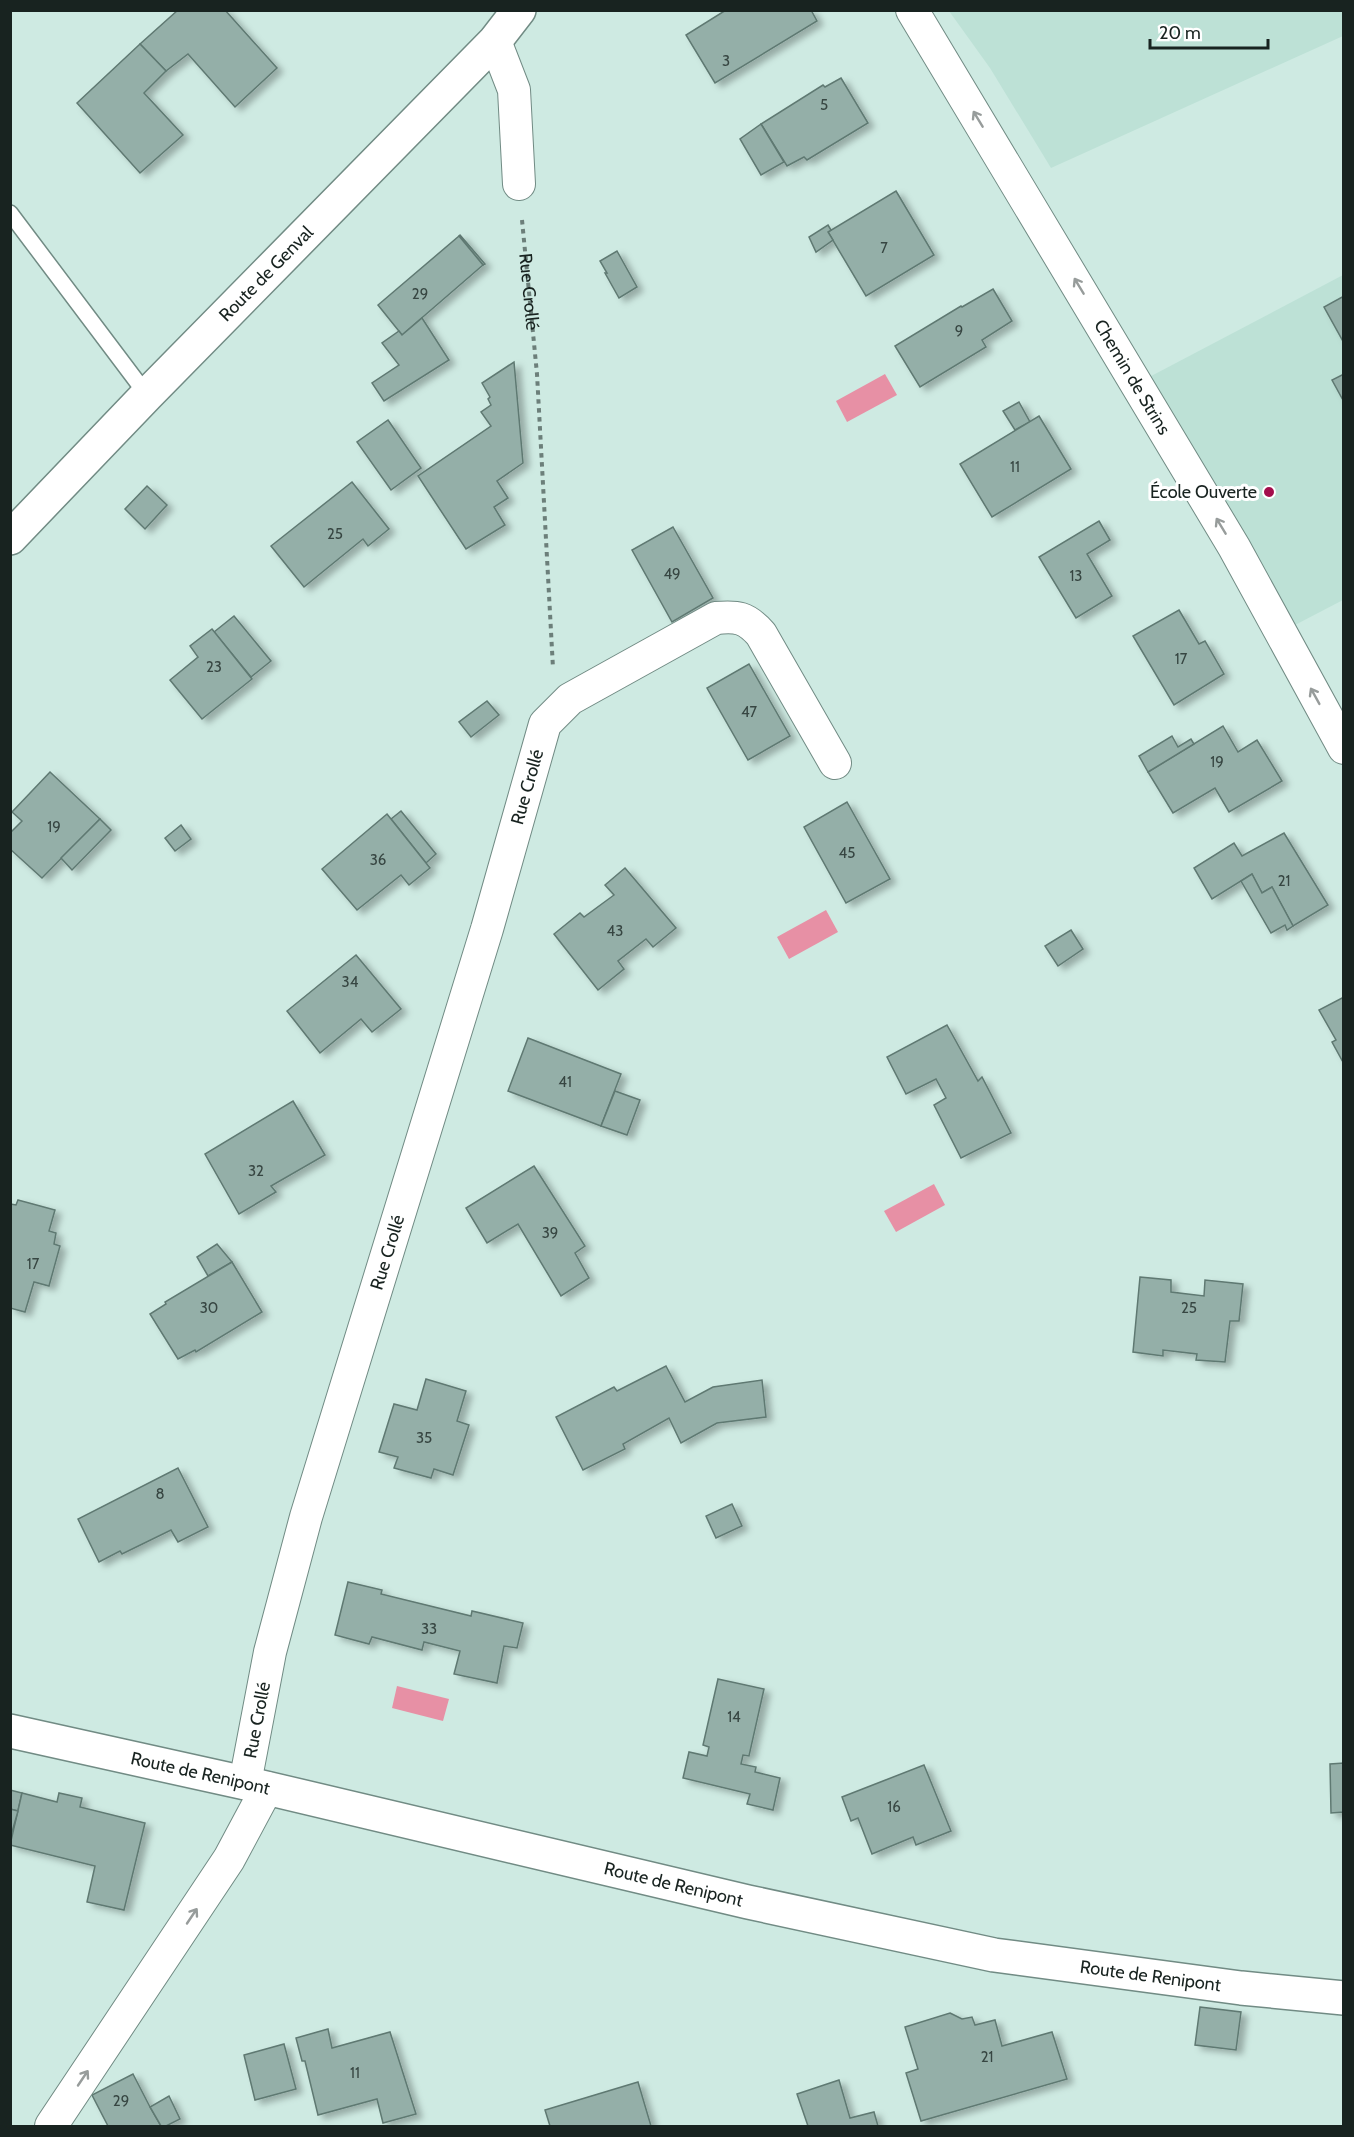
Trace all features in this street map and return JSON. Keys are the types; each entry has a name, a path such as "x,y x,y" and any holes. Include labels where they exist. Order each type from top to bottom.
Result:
{"street":[{"name":"Route de Genval","path":"10,538 147,395 495,41 519,10"},
{"name":"Chemin de Strins","path":"912,10 1234,547 1344,748"},
{"path":"495,41 514,90 519,184"},
{"name":"Rue Crollé","path":"51,2127 230,1859 256,1786 270,1652 306,1517 487,929 545,724 570,699 716,618 734,616 751,623 761,634 835,763"},
{"name":"Route de Renipont","path":"10,1731 256,1786 748,1902 994,1955 1241,1988 1344,1998"}],"lane":[{"path":"10,213 147,395"}],"path":[{"name":"Rue Crollé","path":"519,184 537,374 554,682 545,724"}],"shaded area":[{"path":"949,11 1343,11 1343,36 1051,168 990,68"},
{"name":"École Ouverte","path":"1343,275 1343,600 1272,637 1136,384"},
{"path":"885,374 897,395 847,422 836,401"},
{"path":"826,910 838,932 789,959 777,937"},
{"path":"934,1184 945,1205 896,1232 884,1211"},
{"path":"397,1686 449,1699 443,1721 392,1708"}],"building":[{"path":"178,10 225,10 277,68 235,107 188,54 166,71 140,44"},
{"path":"726,10 811,10 817,21 715,83 686,35"},
{"path":"140,44 166,71 144,93 183,135 140,173 77,103"},
{"path":"841,78 868,123 807,160 804,157 787,166 761,124 823,85 825,87"},
{"path":"761,124 784,162 761,175 740,139"},
{"path":"896,191 934,255 866,296 828,232"},
{"path":"828,225 831,230 828,232 833,240 816,252 809,237"},
{"path":"460,235 485,264 483,265"},
{"path":"459,236 483,265 402,335 378,305"},
{"path":"617,251 637,287 619,298 600,261"},
{"path":"993,289 1012,321 982,340 986,347 920,387 895,346"},
{"path":"1344,296 1344,343 1324,307"},
{"path":"422,318 449,360 384,401 372,383 399,365 382,343 399,331 402,335"},
{"path":"514,362 523,463 497,481 508,498 494,507 505,525 466,549 418,476 491,426 481,412 491,405 488,399 490,397 482,383"},
{"path":"1344,374 1344,402 1332,380"},
{"path":"1019,402 1030,422 1015,430 1003,411"},
{"path":"1039,416 1071,469 992,517 960,464"},
{"path":"388,420 421,468 391,490 357,442"},
{"path":"352,482 389,529 368,546 363,539 304,587 271,546"},
{"path":"147,486 167,505 145,529 125,509"},
{"path":"1099,521 1110,540 1087,554 1112,596 1076,618 1039,557"},
{"path":"673,527 713,598 672,622 632,550"},
{"path":"1179,610 1199,644 1205,641 1224,674 1174,705 1133,636"},
{"path":"234,616 271,661 251,677 214,632"},
{"path":"212,629 252,679 202,719 170,680 198,657 190,646"},
{"path":"749,664 790,736 748,760 707,688"},
{"path":"487,701 499,715 471,737 459,722"},
{"path":"1223,726 1238,752 1257,740 1282,781 1229,812 1215,788 1173,813 1148,772"},
{"path":"1172,736 1178,747 1191,739 1194,744 1148,772 1139,756"},
{"path":"50,772 100,819 42,878 10,849 10,833 22,821 12,812"},
{"path":"847,802 890,879 846,903 804,827"},
{"path":"401,811 436,854 426,863 391,819"},
{"path":"387,814 430,868 409,885 401,875 357,910 322,869"},
{"path":"100,819 111,830 72,870 61,858"},
{"path":"181,825 191,839 175,851 165,838"},
{"path":"1284,833 1328,905 1293,926 1272,887 1262,893 1252,874 1212,899 1194,868 1234,843 1242,856"},
{"path":"625,868 676,928 653,947 646,939 618,961 624,969 598,990 554,934 580,913 584,917 614,895 605,885"},
{"path":"1252,874 1262,893 1272,887 1293,926 1287,930 1285,925 1271,933 1241,881"},
{"path":"1071,930 1083,949 1058,966 1045,946"},
{"path":"356,955 401,1009 372,1032 361,1019 320,1053 287,1011"},
{"path":"1344,997 1344,1064 1332,1042 1336,1040 1319,1010"},
{"path":"947,1025 978,1081 982,1077 1011,1133 961,1158 934,1105 946,1098 936,1079 906,1094 887,1057"},
{"path":"528,1038 621,1074 601,1126 508,1091"},
{"path":"615,1091 640,1100 627,1135 601,1126"},
{"path":"293,1101 325,1155 271,1186 276,1192 239,1214 205,1154"},
{"path":"534,1166 585,1246 575,1253 589,1278 561,1296 518,1224 487,1243 466,1208"},
{"path":"18,1200 55,1210 49,1231 56,1233 54,1244 60,1246 49,1286 34,1282 25,1312 10,1308 10,1204 16,1205"},
{"path":"217,1244 232,1262 208,1276 197,1257"},
{"path":"232,1262 262,1312 196,1352 195,1350 178,1359 150,1314 166,1304 165,1302"},
{"path":"1140,1277 1171,1280 1171,1292 1204,1296 1205,1280 1243,1284 1239,1321 1230,1321 1225,1362 1196,1360 1197,1354 1163,1350 1163,1356 1133,1352"},
{"path":"666,1366 685,1402 713,1387 762,1380 766,1417 717,1423 681,1443 669,1418 623,1444 625,1449 583,1470 556,1417 614,1387 617,1391"},
{"path":"426,1379 466,1391 457,1421 469,1425 453,1475 434,1469 431,1478 394,1468 398,1457 379,1452 394,1404 417,1410"},
{"path":"178,1468 208,1527 178,1542 171,1530 122,1554 120,1551 99,1562 78,1519"},
{"path":"732,1504 742,1526 716,1538 706,1516"},
{"path":"348,1582 382,1590 381,1594 471,1616 472,1611 523,1623 517,1648 504,1646 497,1683 454,1674 460,1651 424,1642 422,1650 372,1637 369,1644 335,1635"},
{"path":"718,1679 764,1689 749,1756 743,1755 741,1764 756,1767 755,1772 780,1778 773,1810 747,1804 750,1794 683,1778 689,1752 707,1756 709,1747 703,1745"},
{"path":"1344,1763 1344,1812 1331,1813 1330,1764"},
{"path":"924,1765 951,1831 916,1845 913,1837 872,1854 858,1818 851,1821 842,1797"},
{"path":"10,1790 22,1793 18,1811 10,1809"},
{"path":"22,1793 57,1802 59,1793 82,1798 80,1807 145,1823 124,1910 87,1902 95,1866 10,1845"},
{"path":"10,1809 18,1811 10,1839"},
{"path":"1200,2007 1241,2012 1236,2050 1195,2045"},
{"path":"950,2013 962,2019 972,2017 975,2025 995,2020 1002,2046 1052,2032 1067,2079 921,2121 906,2073 918,2069 905,2027"},
{"path":"328,2029 332,2048 390,2032 416,2114 383,2123 377,2099 318,2115 305,2061 302,2061 296,2038"},
{"path":"284,2044 296,2089 255,2100 244,2055"},
{"path":"133,2074 161,2126 108,2126 92,2095"},
{"path":"839,2080 850,2118 874,2112 878,2126 808,2126 797,2094"},
{"path":"638,2082 651,2126 550,2126 545,2110"},
{"path":"169,2096 180,2119 161,2126 150,2107"}],"place":[{"name":"École Ouverte","path":"1269,492"}]}
